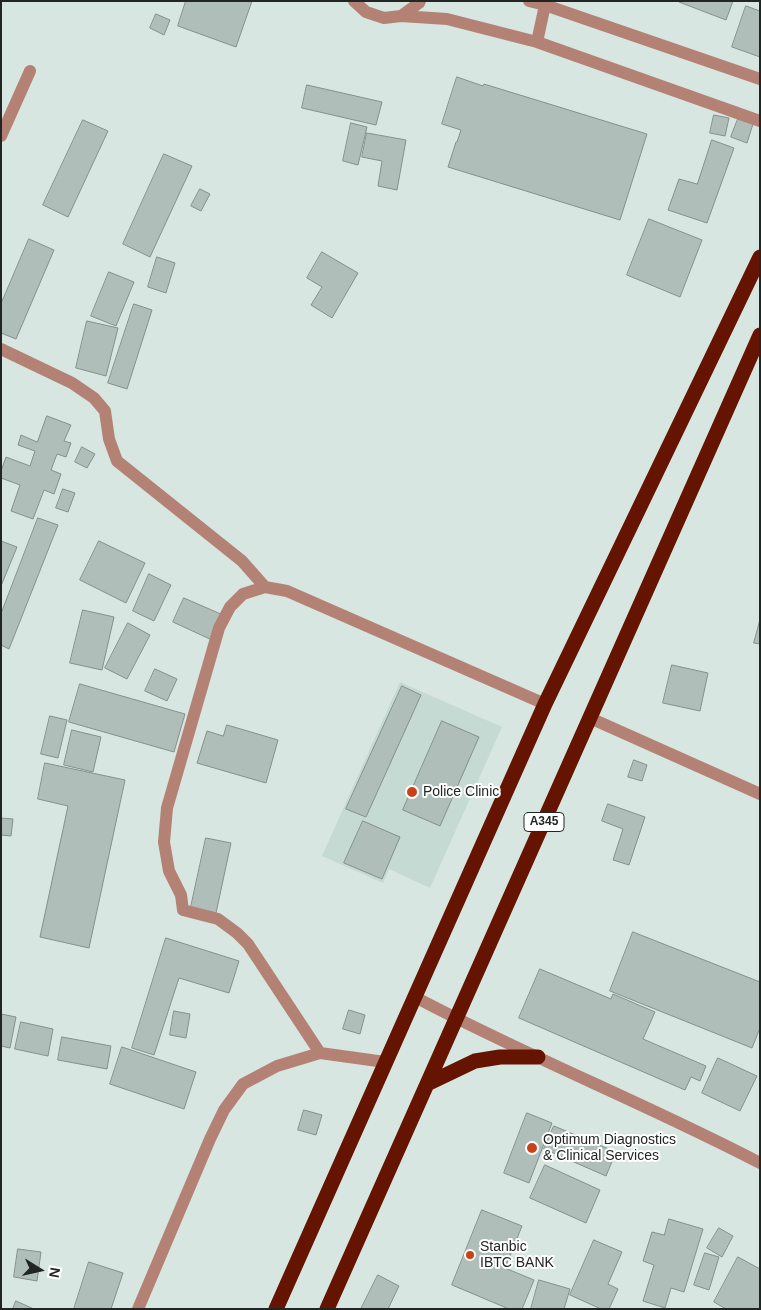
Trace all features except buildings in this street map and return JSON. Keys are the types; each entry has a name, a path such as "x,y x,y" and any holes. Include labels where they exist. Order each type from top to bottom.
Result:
{"highway":[{"path":"276,1309 545,704 760,257"},
{"name":"A345","path":"327,1309 760,334"},
{"path":"427,1084 475,1061 500,1057 538,1057"}],"street":[{"path":"354,1 366,12 384,18 401,16 447,19 537,42 760,121"},
{"path":"401,16 420,1"},
{"path":"530,1 760,78"},
{"path":"537,42 546,5"},
{"path":"1,136 30,71"},
{"path":"1,349 72,383 94,398 104,411 109,438 117,461 242,561 266,587"},
{"path":"320,1053 248,944 218,919 184,910 181,895 168,871 164,842 167,808 219,628 230,607 243,594 266,587 286,591 545,704"},
{"path":"590,718 760,794"},
{"path":"415,997 456,1019 707,1136 760,1163"},
{"path":"138,1309 210,1139 224,1110 243,1084 277,1066 320,1053 385,1062"}],"shaded area":[{"name":"Police Clinic","path":"400,682 502,727 430,888 389,869 383,883 322,856"}],"place":[{"name":"Police Clinic","path":"412,792"},
{"name":"Optimum Diagnostics & Clinical Services","path":"532,1148"},
{"name":"Stanbic IBTC BANK","path":"470,1255"}]}
